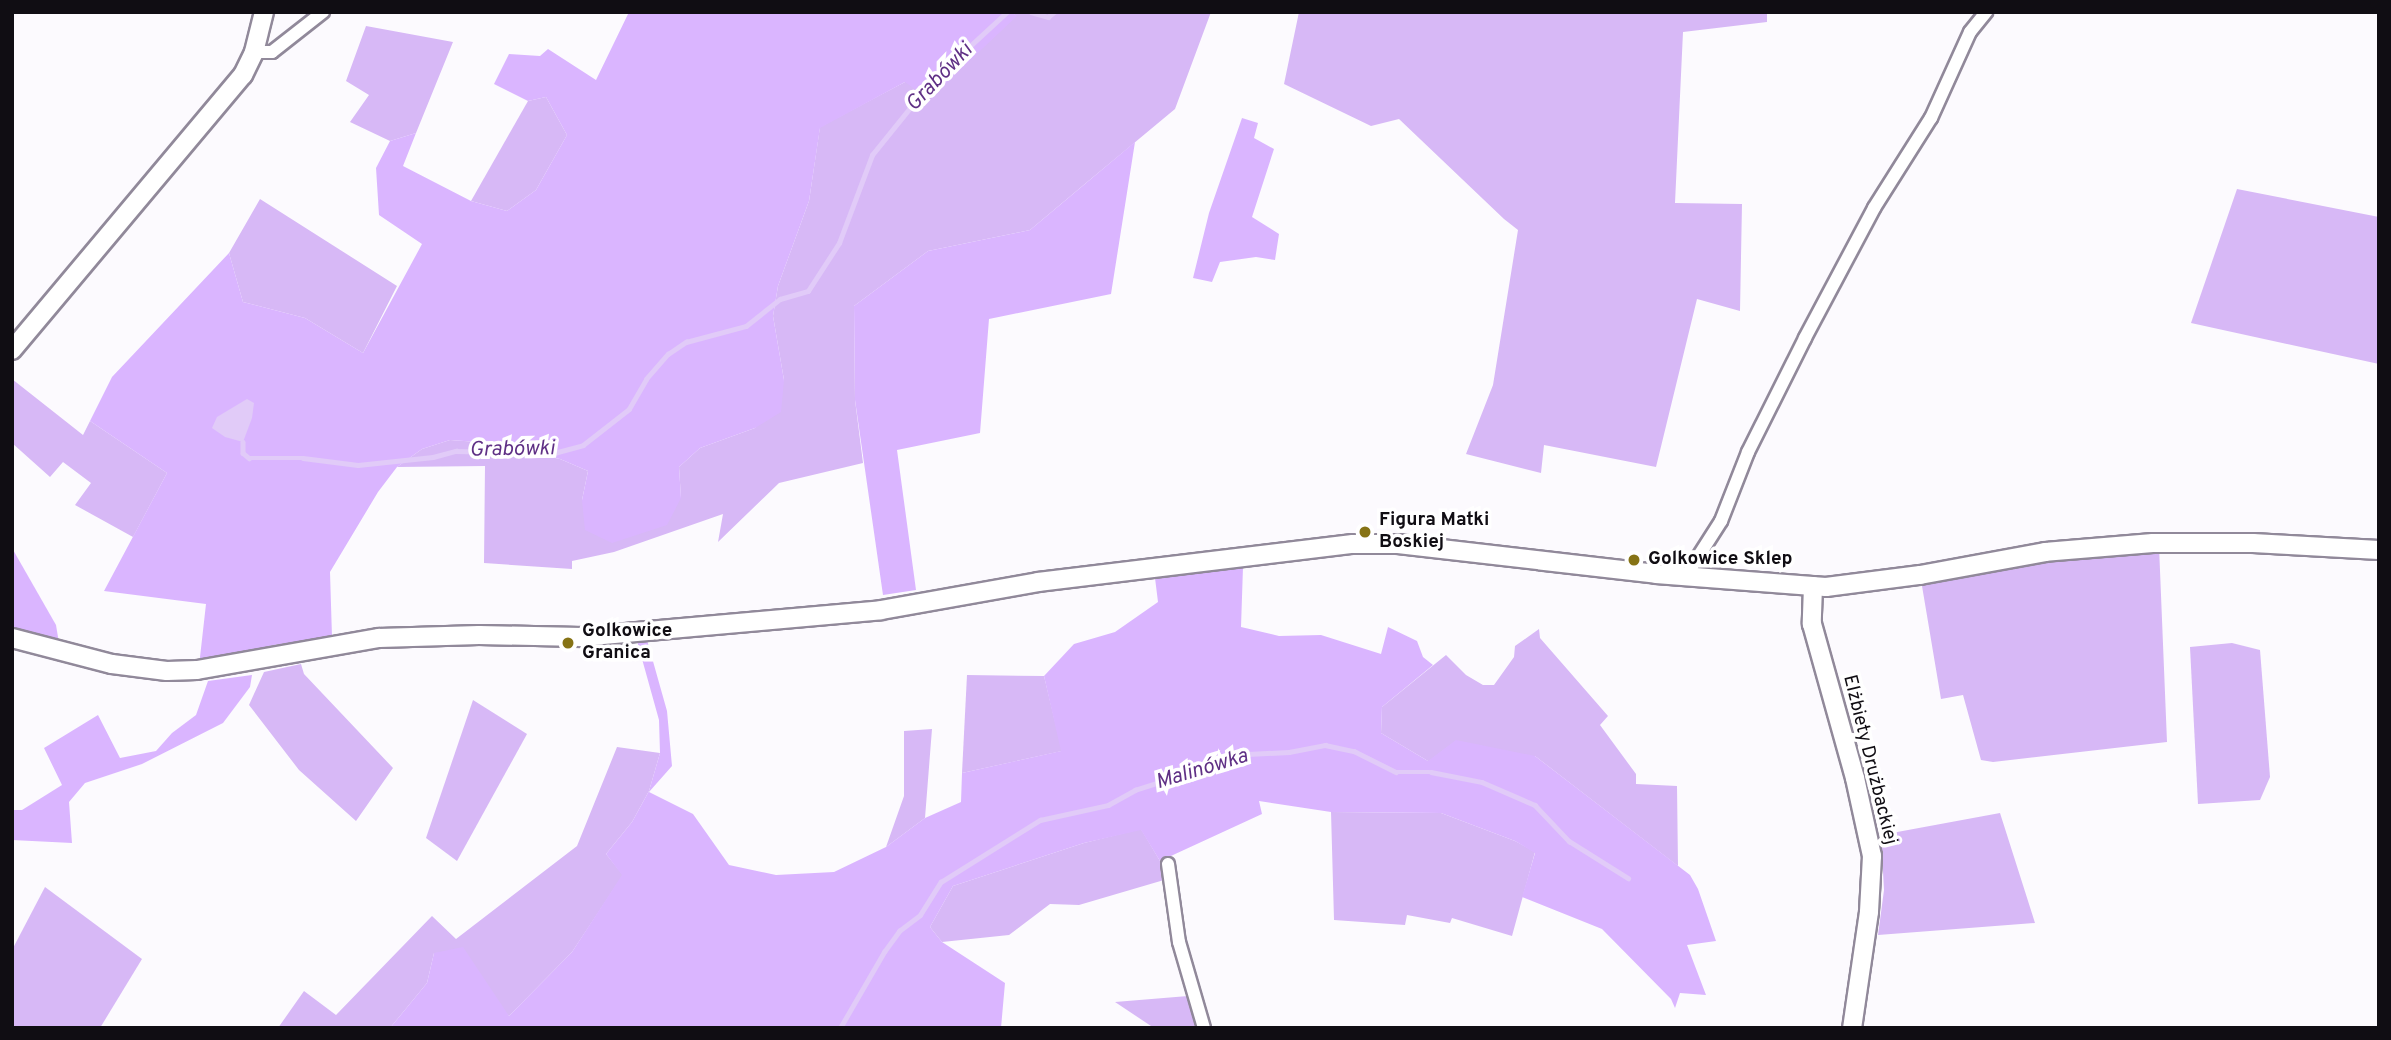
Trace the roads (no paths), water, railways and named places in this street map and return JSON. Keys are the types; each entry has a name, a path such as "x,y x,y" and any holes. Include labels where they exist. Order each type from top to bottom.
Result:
{"street":[{"path":"12,350 243,75 254,52 264,12"},
{"path":"254,52 272,52 323,12"},
{"path":"1690,578 1691,568 1721,521 1748,452 1805,338 1874,208 1931,118 1970,32 1986,12"},
{"path":"12,638 125,666 167,671 197,670 379,638 471,635 581,637 881,610 1038,582 1353,544 1398,544 1690,578 1813,586 1845,586 2045,552 2153,543 2253,543 2379,550"},
{"name":"Elżbiety Drużbackiej","path":"1813,586 1812,624 1855,778 1871,856 1869,912 1852,1028"},
{"path":"1168,864 1179,942 1204,1028"}],"waterway":[{"name":"Grabówki","path":"243,442 243,453 249,458 303,458 358,465 433,457 456,451 554,453 583,445 629,409 646,379 668,354 686,342 746,326 780,299 808,291 839,243 872,155 930,83 1007,12"},
{"name":"Grabówki","path":"1031,12 1048,17 1054,12"},
{"name":"Malinówka","path":"840,1028 884,952 899,931 920,915 941,882 1040,820 1108,805 1135,790 1248,754 1289,752 1325,745 1354,751 1396,772 1431,772 1482,782 1535,805 1569,841 1628,878"}],"place":[{"name":"Figura Matki Boskiej","path":"1365,532"},
{"name":"Golkowice Sklep","path":"1634,560"},
{"name":"Golkowice Granica","path":"568,643"}]}
